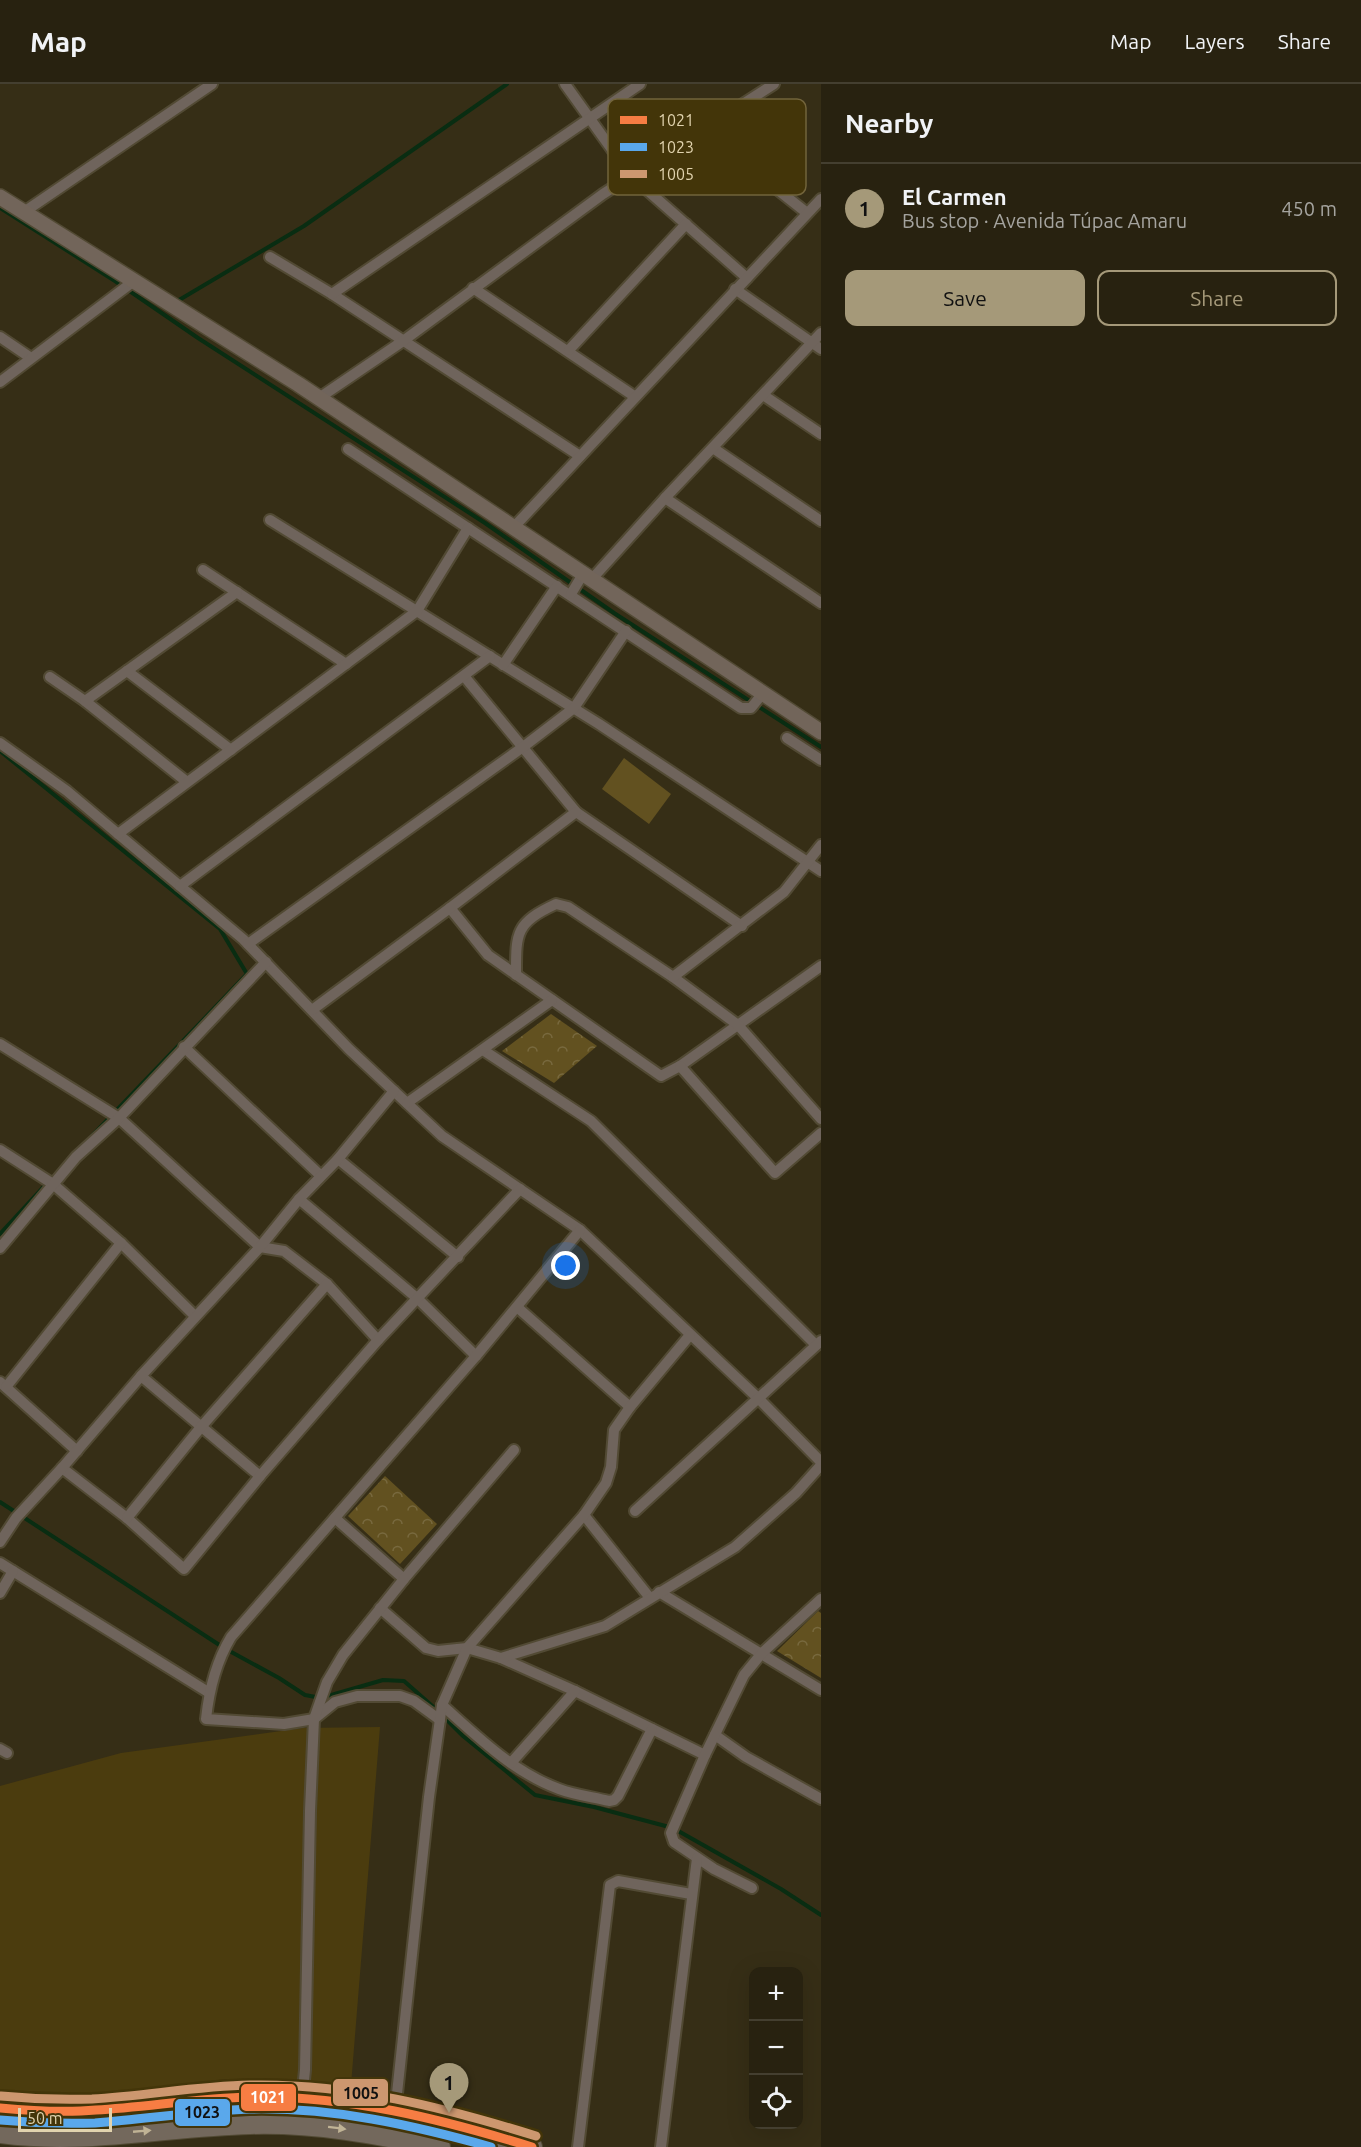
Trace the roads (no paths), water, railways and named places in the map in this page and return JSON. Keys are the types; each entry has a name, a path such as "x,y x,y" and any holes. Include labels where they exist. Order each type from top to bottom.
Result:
{"highway":[{"path":"0,2108 57,2112 100,2111 250,2097 302,2099 362,2105 469,2126 532,2147"},
{"path":"0,2133 55,2137 281,2123 353,2130 440,2147"}],"street":[{"path":"24,212 212,84"},
{"path":"565,84 608,143"},
{"path":"618,99 640,84"},
{"path":"751,99 774,84"},
{"path":"332,294 608,106"},
{"path":"319,398 608,192"},
{"path":"653,195 747,278"},
{"path":"784,195 807,213"},
{"path":"0,197 319,398 821,732"},
{"path":"513,528 634,396 821,199"},
{"path":"568,350 686,224"},
{"path":"270,257 332,294 580,456"},
{"path":"0,382 134,281"},
{"path":"473,288 634,396"},
{"path":"735,289 817,346"},
{"path":"571,594 763,395 817,346 821,333"},
{"path":"0,337 31,358"},
{"path":"763,395 821,434"},
{"path":"713,448 821,521"},
{"path":"348,449 741,708 751,708 763,693"},
{"path":"665,498 821,603"},
{"path":"270,520 574,708 821,871"},
{"path":"118,834 417,611 468,528"},
{"path":"203,570 346,664"},
{"path":"503,665 557,586"},
{"path":"85,701 237,592"},
{"path":"248,944 574,708 626,631"},
{"path":"180,886 490,656"},
{"path":"128,671 231,750"},
{"path":"464,676 576,812 742,926"},
{"path":"50,677 85,701 188,782"},
{"path":"788,738 821,760"},
{"path":"0,743 67,791 248,944 349,1049 442,1136 580,1230 759,1399 821,1463 796,1493 735,1547 605,1626 501,1658"},
{"path":"312,1010 576,812"},
{"path":"673,977 784,892 821,845"},
{"path":"516,975 516,948 520,929 525,923 550,907 562,904 673,977 738,1025 821,1119"},
{"path":"450,908 488,955 661,1077 821,966"},
{"path":"0,1248 76,1157 119,1118 266,962"},
{"path":"407,1103 552,1000"},
{"path":"0,1044 119,1118 260,1247 284,1251 327,1284 378,1340"},
{"path":"184,1047 320,1175"},
{"path":"483,1050 591,1121 819,1343 635,1511"},
{"path":"680,1066 775,1173 820,1135"},
{"path":"0,1542 16,1518 195,1316 260,1247 320,1175 338,1159 394,1091"},
{"path":"0,1150 52,1184 122,1243 195,1316"},
{"path":"338,1159 458,1257"},
{"path":"62,1468 127,1518 184,1569 260,1476 378,1340 520,1189"},
{"path":"299,1199 418,1299 476,1356"},
{"path":"440,1720 414,1701 400,1696 357,1696 335,1702 314,1719 284,1724 206,1719 208,1692 223,1651 231,1637 476,1356 580,1230"},
{"path":"77,1450 3,1384 122,1243"},
{"path":"127,1518 201,1426 327,1284"},
{"path":"517,1307 630,1407"},
{"path":"395,2112 429,1797 442,1705 466,1648 584,1515 606,1483 611,1467 614,1430 630,1407 690,1335"},
{"path":"141,1376 260,1476"},
{"path":"302,2099 305,2070 314,1719 327,1682 343,1655 404,1579 514,1450"},
{"path":"584,1515 655,1595 762,1653 821,1690"},
{"path":"335,1518 404,1579"},
{"path":"0,1563 208,1692"},
{"path":"0,1593 13,1571"},
{"path":"752,1888 697,1858 674,1842 671,1833 705,1755 744,1675 762,1653 821,1599"},
{"path":"380,1608 426,1648 438,1651 466,1648 501,1658 575,1691 705,1755"},
{"path":"511,1763 575,1691"},
{"path":"442,1705 494,1752 534,1778 561,1790 612,1801 618,1796 652,1729"},
{"path":"715,1735 746,1757 821,1799"},
{"path":"661,2147 697,1858"},
{"path":"578,2147 610,1886 618,1881 692,1894"}],"waterway":[{"path":"174,303 304,226 507,84"},
{"path":"0,208 485,523 614,613 821,747"},
{"path":"0,751 220,929 247,974 91,1137"},
{"path":"0,1234 48,1182"},
{"path":"0,1502 224,1648 305,1695 321,1698 383,1680 404,1681 438,1711"},
{"path":"443,1716 463,1736 535,1795 594,1807 673,1828 781,1889 821,1915"}],"place":[{"name":"El Carmen","path":"449,2113"}]}
